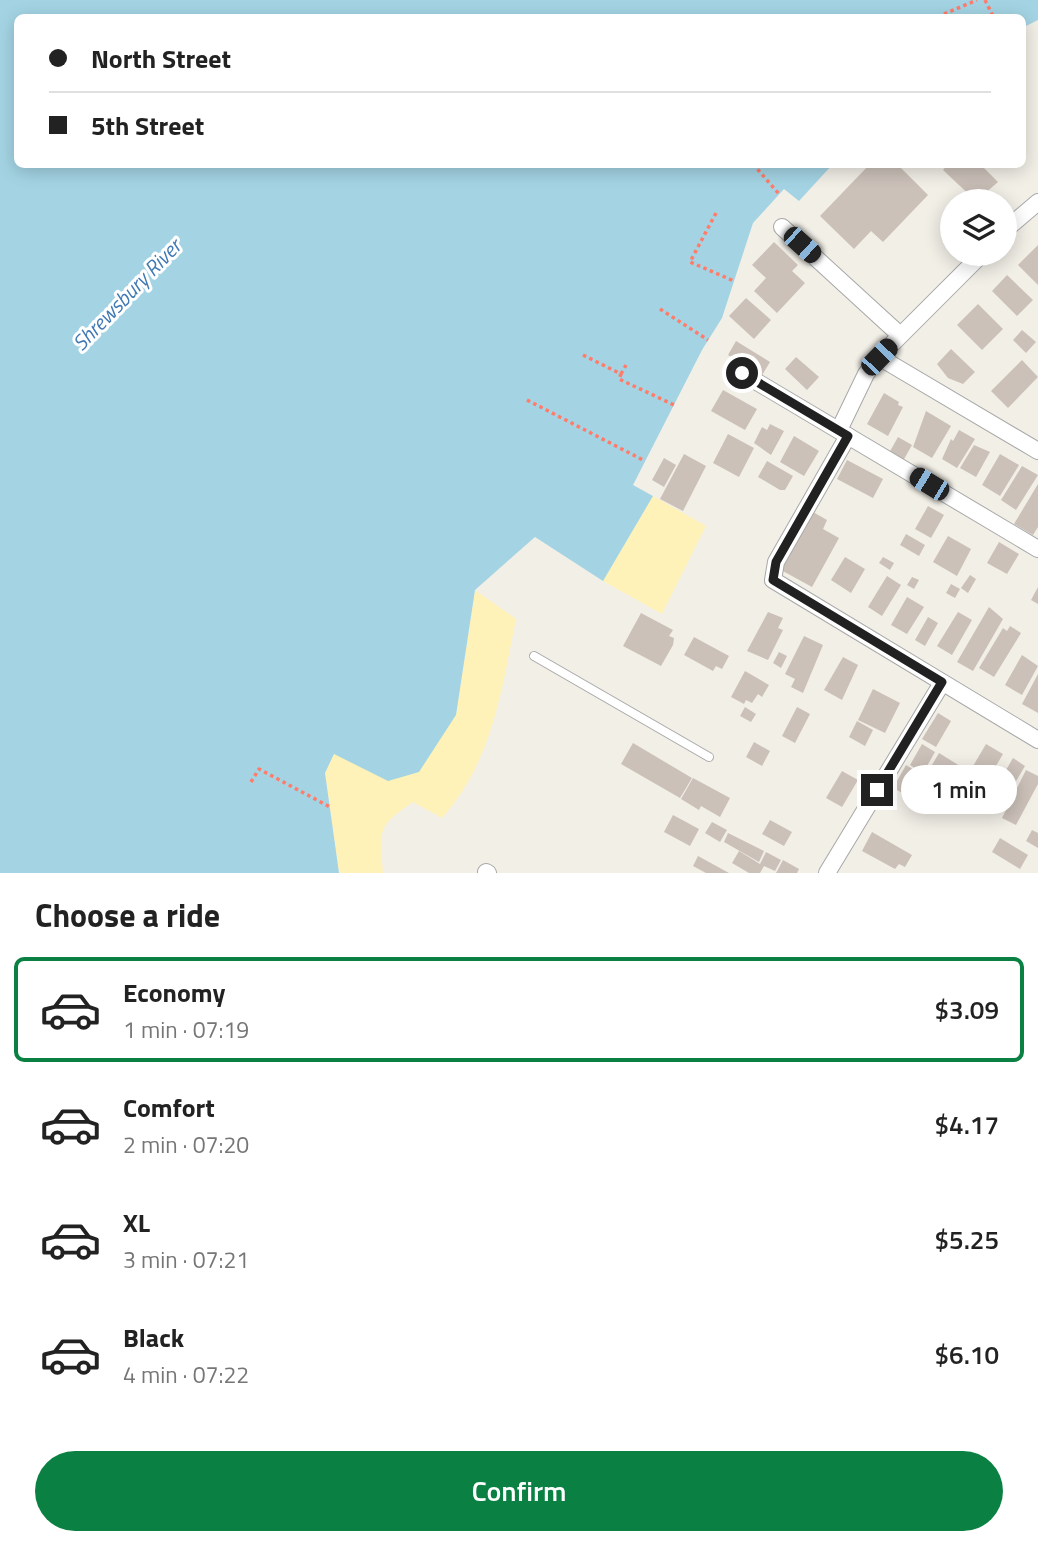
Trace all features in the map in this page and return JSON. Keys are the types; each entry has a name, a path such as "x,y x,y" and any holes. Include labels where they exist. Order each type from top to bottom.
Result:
{"street":[{"path":"1017,220 1038,202"},
{"path":"782,227 900,335"},
{"path":"970,266 900,335 866,374 844,433 776,562 773,580 1038,740"},
{"path":"879,357 1038,450"},
{"path":"742,373 1038,549"},
{"path":"827,873 942,682"}],"lane":[{"path":"534,656 709,757"}],"path":[{"path":"944,14 977,0"},
{"path":"756,168 779,194"},
{"path":"716,213 690,262 734,281"},
{"path":"660,309 708,340"},
{"path":"583,355 621,374"},
{"path":"626,365 618,379 674,405"},
{"path":"527,400 645,461"},
{"path":"251,782 259,769 330,807"}],"sand":[{"path":"653,496 706,526 662,614 603,581"},
{"path":"475,590 516,619 499,699 484,749 473,773 442,818 413,802 386,824 381,838 383,873 339,873 325,773 334,753 388,781 456,715"}],"water":[{"name":"Shrewsbury River","path":"0,0 1038,0 1038,20 1026,26 1026,14 14,14 14,168 829,168 799,201 784,189 753,223 722,318 702,350 633,485 653,496 603,581 535,537 475,590 456,715 419,772 388,781 334,754 325,773 339,873 0,873"}],"building":[{"path":"866,168 901,168 928,195 883,242 871,231 854,249 820,216"},
{"path":"945,168 984,168 998,182 990,189 963,189 943,170"},
{"path":"774,242 798,265 792,271 805,283 777,313 754,291 766,278 752,265"},
{"path":"1038,245 1038,285 1018,265"},
{"path":"1007,275 1033,300 1017,316 992,291"},
{"path":"746,298 771,320 754,339 729,316"},
{"path":"978,304 1003,329 982,350 957,325"},
{"path":"1022,330 1036,342 1026,353 1013,340"},
{"path":"736,341 770,362 761,377 728,355"},
{"path":"951,349 975,372 963,384 948,378 937,364"},
{"path":"796,357 819,377 807,390 785,369"},
{"path":"1022,360 1038,377 1008,408 991,391"},
{"path":"723,390 757,409 745,430 711,411"},
{"path":"884,393 903,407 888,436 867,424"},
{"path":"926,411 951,426 932,458 913,447"},
{"path":"770,424 784,431 771,455 754,443 762,427 767,430"},
{"path":"959,430 975,439 957,468 942,459 951,439 953,441"},
{"path":"728,434 754,448 739,477 713,463"},
{"path":"794,436 819,451 804,476 780,462"},
{"path":"898,437 912,445 903,461 889,453"},
{"path":"974,445 990,452 976,477 960,468"},
{"path":"684,454 706,466 683,511 660,499"},
{"path":"1000,454 1019,465 1000,496 982,485"},
{"path":"664,458 676,465 664,487 652,480"},
{"path":"847,460 883,479 873,498 837,479"},
{"path":"767,461 793,476 785,490 780,490 758,477"},
{"path":"1022,466 1038,475 1016,510 1001,500"},
{"path":"1038,484 1038,527 1033,535 1014,524"},
{"path":"928,506 944,515 931,538 915,529"},
{"path":"813,512 827,520 823,529 839,538 812,587 781,570"},
{"path":"906,534 925,545 919,556 900,545"},
{"path":"948,536 971,549 957,576 933,562"},
{"path":"999,542 1019,554 1007,574 987,563"},
{"path":"845,557 865,569 851,593 831,580"},
{"path":"883,557 894,563 890,570 879,563"},
{"path":"970,575 976,579 968,593 961,588"},
{"path":"887,576 901,585 882,616 868,607"},
{"path":"912,577 919,580 914,589 907,585"},
{"path":"951,584 960,589 955,598 946,593"},
{"path":"1038,587 1038,604 1031,600"},
{"path":"907,597 924,607 907,634 891,625"},
{"path":"989,607 1003,619 973,671 957,662"},
{"path":"768,612 783,618 778,628 783,630 768,660 747,651"},
{"path":"958,612 972,620 952,655 937,646"},
{"path":"641,613 673,630 669,636 674,638 673,645 661,666 623,646"},
{"path":"928,617 938,623 925,646 915,640"},
{"path":"1010,626 1021,633 994,677 979,668 1003,628 1007,631"},
{"path":"804,636 823,645 803,693 791,687 795,679 785,674"},
{"path":"694,637 729,656 722,669 716,666 713,671 684,655"},
{"path":"779,652 787,656 781,668 773,663"},
{"path":"1022,655 1038,666 1022,695 1005,685"},
{"path":"843,657 858,665 842,700 824,690"},
{"path":"745,671 769,685 762,697 758,694 752,703 746,700 744,704 731,697"},
{"path":"1038,674 1038,713 1022,704"},
{"path":"873,689 900,703 885,733 858,720"},
{"path":"745,707 756,714 751,722 740,716"},
{"path":"797,707 810,714 795,743 782,736"},
{"path":"938,713 951,721 936,747 922,739"},
{"path":"857,721 873,730 865,746 849,737"},
{"path":"754,742 770,751 762,766 746,757"},
{"path":"633,743 692,778 680,798 621,764"},
{"path":"922,744 935,752 923,773 910,765"},
{"path":"986,744 1003,754 983,788 966,778"},
{"path":"939,753 960,766 945,790 925,777"},
{"path":"1013,758 1025,766 1003,803 991,796"},
{"path":"906,765 922,775 910,797 893,788"},
{"path":"1026,770 1038,776 1038,784 1016,825 1002,818"},
{"path":"842,771 858,780 842,807 826,798"},
{"path":"693,778 730,798 720,817 701,806 699,810 681,799"},
{"path":"673,815 699,829 690,846 664,832"},
{"path":"770,820 792,832 784,846 762,834"},
{"path":"712,822 727,830 720,842 705,833"},
{"path":"1032,830 1038,833 1038,848 1026,841"},
{"path":"872,832 912,855 905,867 899,864 895,869 862,851"},
{"path":"728,833 764,851 759,862 724,842"},
{"path":"1000,838 1028,855 1020,869 992,852"},
{"path":"739,851 760,864 766,852 781,860 775,871 764,866 760,873 749,873 732,863"},
{"path":"698,856 729,873 706,873 693,866"},
{"path":"783,860 799,869 797,873 776,873"}],"route":[{"path":"742,373 848,436 776,562 772,571 773,580 942,682 877,790"}]}
